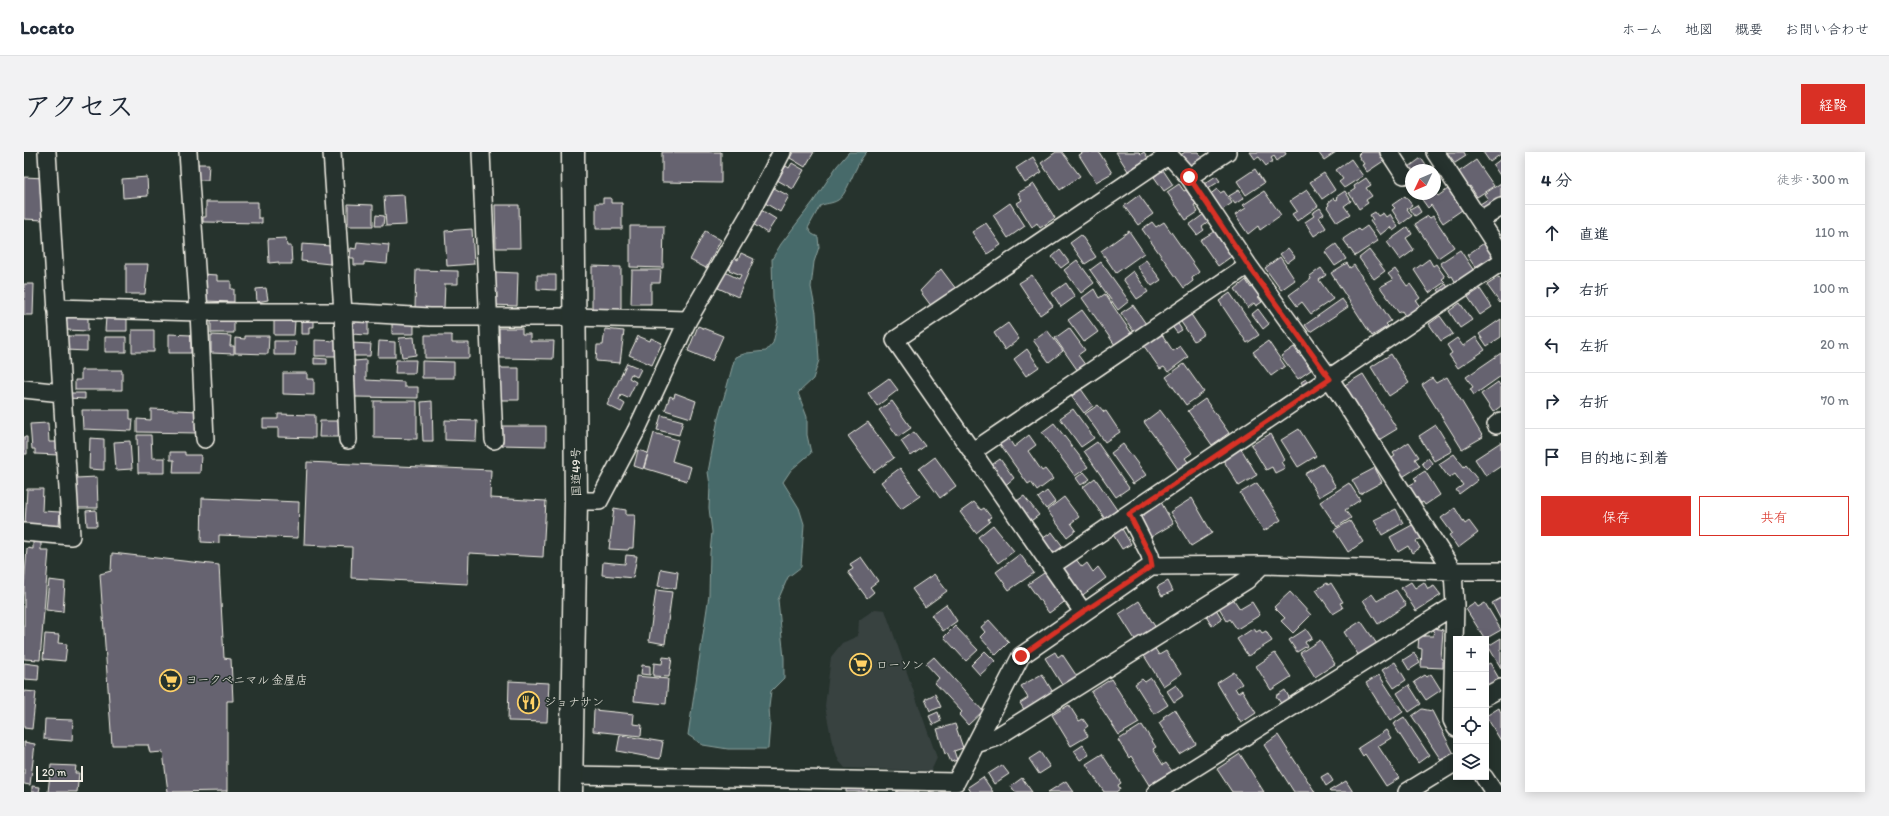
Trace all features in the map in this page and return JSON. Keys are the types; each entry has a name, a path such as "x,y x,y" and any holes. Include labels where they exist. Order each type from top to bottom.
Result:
{"highway":[{"name":"国道49号","path":"572,784 576,501 573,317 573,152"}],"street":[{"path":"24,532 71,536 47,152"},
{"path":"188,152 199,312 205,439"},
{"path":"332,152 343,312 348,440"},
{"path":"481,152 494,440"},
{"path":"576,501 599,502 636,431 688,320 749,215 782,152"},
{"path":"1189,177 1227,152"},
{"path":"1388,152 1404,175"},
{"path":"1435,152 1501,253"},
{"path":"1083,612 895,340 1169,155 1189,177 1248,265 1330,379 1453,571 1455,605 1455,708"},
{"path":"1480,220 1501,207"},
{"path":"1051,566 1330,379 1501,262"},
{"path":"972,452 1248,265"},
{"path":"56,308 199,312 343,312 430,317 573,317 688,320"},
{"path":"24,389 62,393"},
{"path":"1129,514 1150,555 1152,566"},
{"path":"976,744 996,738 1247,580 1262,565"},
{"path":"572,784 960,787 976,744 1021,656 1152,566 1262,565 1453,571 1501,571"},
{"path":"1156,792 1455,605"},
{"path":"1489,694 1501,688"},
{"path":"1407,792 1453,764"},
{"path":"1486,780 1494,792"}],"shaded area":[{"path":"875,609 885,610 937,758 931,771 845,768 839,761 832,742 825,706 831,657 842,643 858,636 859,620"}],"water":[{"path":"849,152 867,152 859,163 842,197 836,201 820,206 808,228 812,234 818,237 819,247 814,262 811,287 816,313 819,360 813,379 798,393 807,417 807,435 811,453 791,470 783,482 799,508 804,524 801,567 788,577 778,600 784,658 784,678 771,691 768,749 728,749 703,745 688,735 709,595 712,532 709,508 710,485 708,472 718,419 735,357 747,353 766,351 773,343 778,322 773,299 772,259 781,244 813,202 837,166"}],"building":[{"path":"662,152 721,152 721,183 662,182"},
{"path":"793,152 814,152 805,167 790,158"},
{"path":"1056,152 1062,152 1080,176 1060,190 1041,163"},
{"path":"1084,152 1099,152 1112,173 1096,182 1079,155"},
{"path":"1116,152 1139,152 1141,154 1144,152 1148,158 1128,171"},
{"path":"1185,152 1198,152 1203,159 1187,168 1179,156"},
{"path":"1250,152 1285,152 1286,154 1277,161 1274,156 1271,158 1273,161 1266,166 1259,157 1255,159"},
{"path":"1318,152 1336,152 1324,160"},
{"path":"1361,152 1379,152 1385,160 1367,172 1358,155"},
{"path":"1447,152 1464,152 1466,156 1455,163"},
{"path":"1483,152 1501,152 1501,154 1490,162"},
{"path":"1033,157 1042,172 1025,183 1016,168"},
{"path":"1421,158 1425,164 1413,164"},
{"path":"1351,159 1363,176 1344,188 1339,182 1343,179 1336,170"},
{"path":"1501,159 1501,177 1493,165"},
{"path":"1476,160 1494,186 1477,197 1470,186 1467,188 1457,173"},
{"path":"792,163 804,170 793,189 777,180 786,166 789,168"},
{"path":"197,164 209,164 208,180 197,180"},
{"path":"1255,169 1264,183 1246,195 1237,181"},
{"path":"1163,170 1173,185 1164,191 1154,177"},
{"path":"1324,173 1335,190 1322,199 1310,182"},
{"path":"1216,176 1220,181 1204,191 1201,186"},
{"path":"24,177 45,178 44,220 24,219"},
{"path":"147,177 148,196 123,198 122,179"},
{"path":"1366,178 1371,185 1366,188 1372,196 1366,200 1368,203 1359,209 1349,193 1355,189 1354,186"},
{"path":"1501,183 1501,197 1483,209 1480,204 1488,199 1484,194"},
{"path":"1034,184 1055,218 1040,228 1037,223 1032,227 1017,203 1022,200 1018,193"},
{"path":"1179,184 1184,191 1186,190 1196,204 1194,205 1198,212 1186,220 1167,192"},
{"path":"774,188 789,196 780,212 765,203"},
{"path":"1217,189 1220,193 1224,191 1232,203 1219,212 1208,196"},
{"path":"1448,189 1462,210 1443,223 1431,205 1428,208 1422,200 1441,200 1441,194"},
{"path":"1239,190 1244,198 1235,204 1229,196"},
{"path":"1307,190 1318,206 1297,221 1292,214 1297,211 1290,201"},
{"path":"1264,191 1281,215 1260,230 1258,226 1248,234 1235,215 1246,208 1243,205"},
{"path":"1345,191 1351,201 1344,206 1350,214 1337,222 1327,207 1329,205 1328,203 1334,198 1336,200 1338,199 1336,197"},
{"path":"404,195 406,225 386,226 384,196"},
{"path":"1139,195 1153,214 1138,225 1124,206"},
{"path":"1405,196 1405,200 1408,200 1412,205 1407,209 1412,216 1401,224 1392,210 1395,208 1392,205"},
{"path":"603,198 611,198 611,203 622,203 622,229 596,229 596,203 603,203"},
{"path":"206,202 258,202 258,218 262,218 262,223 203,222 203,217 206,217"},
{"path":"1010,203 1025,226 1008,238 993,215"},
{"path":"348,204 373,205 373,226 348,226"},
{"path":"495,205 519,205 520,248 496,248"},
{"path":"1417,205 1421,212 1415,216 1410,209"},
{"path":"1320,208 1324,214 1319,217 1326,228 1314,236 1305,222 1314,216 1312,213"},
{"path":"761,210 776,219 767,233 753,224"},
{"path":"1375,212 1378,216 1383,213 1386,217 1390,214 1398,227 1393,231 1390,227 1380,235 1370,221 1373,220 1370,215"},
{"path":"1204,214 1210,221 1202,227 1204,230 1197,235 1189,225"},
{"path":"376,215 384,216 383,226 375,226"},
{"path":"1428,216 1430,218 1433,216 1454,247 1438,258 1415,224"},
{"path":"1152,222 1156,227 1164,222 1199,272 1192,278 1193,281 1184,288 1142,229"},
{"path":"986,223 1001,245 987,254 972,232"},
{"path":"630,226 664,226 663,268 630,267"},
{"path":"1367,226 1378,241 1355,256 1343,239 1358,229 1360,231"},
{"path":"1408,227 1412,234 1406,238 1414,250 1400,260 1387,242"},
{"path":"472,229 474,264 447,266 445,231"},
{"path":"705,231 721,240 706,268 690,260"},
{"path":"1129,231 1144,253 1116,273 1101,251"},
{"path":"1215,231 1232,256 1218,266 1200,240"},
{"path":"1081,235 1096,257 1085,264 1070,243"},
{"path":"286,238 287,246 291,246 292,264 279,264 279,262 269,263 268,239"},
{"path":"357,242 389,245 387,264 364,262 364,265 354,265 354,258 350,258 351,248 356,249"},
{"path":"1484,243 1493,256 1475,267 1467,255"},
{"path":"302,244 331,246 330,264 301,261"},
{"path":"1336,244 1346,259 1335,266 1325,252"},
{"path":"1288,248 1295,257 1287,263 1280,254"},
{"path":"1060,250 1069,262 1061,268 1052,257"},
{"path":"1369,250 1385,271 1374,279 1359,258"},
{"path":"1460,250 1474,271 1456,283 1452,276 1450,277 1440,263"},
{"path":"741,253 754,259 738,297 718,288 725,272 739,279 741,275 729,270 734,258 738,260"},
{"path":"1280,257 1295,280 1281,290 1265,268"},
{"path":"1429,259 1433,266 1436,264 1445,277 1442,279 1445,282 1429,293 1414,270"},
{"path":"1077,260 1094,283 1081,293 1064,270"},
{"path":"1146,260 1161,280 1152,286 1137,266"},
{"path":"1101,262 1129,301 1118,310 1090,270"},
{"path":"1347,263 1350,268 1354,265 1391,321 1386,324 1388,326 1372,336 1331,273"},
{"path":"126,264 148,264 145,294 126,294"},
{"path":"592,266 621,267 621,311 592,311"},
{"path":"1321,268 1326,275 1319,280 1333,299 1311,314 1302,302 1297,306 1289,295 1311,279 1310,276"},
{"path":"941,269 956,289 932,307 920,291"},
{"path":"1395,269 1407,286 1410,284 1420,298 1416,301 1421,308 1407,319 1402,311 1399,313 1380,287 1393,280 1388,274"},
{"path":"416,270 458,271 458,284 445,284 444,308 415,308"},
{"path":"632,270 661,270 660,283 651,283 651,304 631,304"},
{"path":"1133,271 1148,292 1137,299 1123,279"},
{"path":"494,272 518,273 517,306 493,305"},
{"path":"202,274 217,275 217,281 231,281 231,289 234,289 234,302 205,301"},
{"path":"537,275 556,275 556,290 537,289"},
{"path":"1032,275 1053,306 1040,315 1019,283"},
{"path":"1499,277 1501,280 1500,303 1487,285"},
{"path":"1246,280 1251,288 1255,285 1262,295 1258,297 1262,302 1256,306 1254,303 1248,308 1235,289"},
{"path":"1066,283 1075,297 1061,307 1052,293"},
{"path":"24,284 34,284 33,315 24,315"},
{"path":"1446,284 1449,290 1442,295 1438,290"},
{"path":"266,288 268,300 257,302 256,289"},
{"path":"1094,289 1099,298 1105,294 1132,334 1115,345 1082,298"},
{"path":"1480,289 1492,307 1480,315 1468,297"},
{"path":"1230,293 1259,335 1247,343 1219,301"},
{"path":"1342,299 1348,307 1310,332 1305,325"},
{"path":"1460,303 1472,320 1460,328 1449,311"},
{"path":"1133,305 1146,324 1134,332 1121,313"},
{"path":"1258,309 1269,324 1263,329 1252,314"},
{"path":"1082,310 1098,332 1084,342 1068,320"},
{"path":"1190,313 1204,334 1194,341 1179,319"},
{"path":"66,315 88,315 88,331 66,330"},
{"path":"1440,316 1453,334 1441,341 1429,324"},
{"path":"106,317 127,317 127,331 105,331"},
{"path":"211,317 234,318 234,333 211,333"},
{"path":"301,318 314,319 314,327 309,327 309,334 301,334"},
{"path":"1501,319 1501,337 1487,346 1479,334"},
{"path":"274,321 295,321 294,335 274,335"},
{"path":"352,321 368,322 368,335 351,334"},
{"path":"392,321 414,321 414,334 392,334"},
{"path":"1176,321 1182,330 1177,333 1171,325"},
{"path":"1008,323 1019,339 1005,350 994,333"},
{"path":"698,326 723,336 712,361 688,351"},
{"path":"499,328 522,328 522,334 530,334 530,341 554,341 553,359 499,358"},
{"path":"1069,328 1085,350 1078,355 1086,366 1078,371 1055,338"},
{"path":"605,329 624,331 620,363 596,361 597,345 603,345"},
{"path":"132,330 154,330 154,352 132,352"},
{"path":"1047,330 1063,351 1049,362 1033,340"},
{"path":"1161,333 1173,351 1180,346 1188,357 1168,372 1164,367 1160,369 1144,346"},
{"path":"169,334 191,335 191,353 169,353"},
{"path":"211,335 231,336 230,346 234,346 234,354 211,353"},
{"path":"425,335 452,335 452,343 469,343 469,358 425,358"},
{"path":"66,336 87,336 87,351 65,350"},
{"path":"245,336 269,336 268,354 235,353 235,338 245,339"},
{"path":"638,336 650,341 651,338 662,343 652,365 629,355"},
{"path":"105,337 126,337 126,352 105,352"},
{"path":"414,337 416,355 402,357 399,338"},
{"path":"1476,337 1485,350 1458,368 1449,355 1452,353 1447,345 1457,338 1463,346"},
{"path":"315,340 337,341 337,356 315,356"},
{"path":"274,341 296,341 295,355 274,355"},
{"path":"379,341 395,342 395,357 378,357"},
{"path":"1268,341 1285,366 1271,376 1253,352"},
{"path":"352,343 371,344 370,356 351,356"},
{"path":"1294,347 1301,357 1305,355 1310,363 1307,365 1311,370 1298,379 1281,356"},
{"path":"1027,349 1039,367 1026,376 1014,359"},
{"path":"1501,353 1501,376 1474,395 1470,389 1473,387 1466,377"},
{"path":"1391,354 1409,383 1389,396 1371,367"},
{"path":"314,358 327,359 327,364 314,364"},
{"path":"366,360 366,380 404,382 404,387 418,387 418,398 355,397 354,361"},
{"path":"396,360 416,360 415,373 395,373"},
{"path":"422,361 454,362 454,378 422,378"},
{"path":"627,363 641,369 637,377 631,374 629,378 636,382 628,398 621,395 619,400 625,404 621,412 607,405"},
{"path":"1184,364 1204,392 1186,405 1166,377"},
{"path":"499,368 519,368 519,400 499,400"},
{"path":"81,370 122,370 122,390 75,390 75,380 81,380"},
{"path":"283,373 307,373 307,379 314,379 314,395 283,394"},
{"path":"1363,374 1397,429 1377,441 1343,386"},
{"path":"1447,377 1483,437 1462,449 1422,385 1432,378 1436,383"},
{"path":"889,378 898,390 877,406 868,393"},
{"path":"1306,379 1311,385 1305,389 1301,382"},
{"path":"1498,382 1501,387 1501,406 1493,412 1481,394"},
{"path":"1081,389 1093,406 1084,413 1071,396"},
{"path":"68,393 85,393 85,399 68,398"},
{"path":"675,393 696,401 691,418 665,410 670,396 674,398"},
{"path":"1205,399 1229,433 1212,445 1188,411"},
{"path":"374,401 417,401 417,439 374,438"},
{"path":"432,401 433,441 423,441 421,402"},
{"path":"892,401 911,428 898,437 879,410"},
{"path":"1098,405 1104,412 1106,411 1120,432 1105,442 1085,414"},
{"path":"151,409 200,411 199,433 137,432 137,419 151,420"},
{"path":"1073,409 1094,438 1081,447 1060,418"},
{"path":"82,410 130,410 130,419 133,419 132,431 83,429"},
{"path":"1160,410 1192,453 1185,458 1188,462 1178,469 1144,422"},
{"path":"278,414 315,415 315,438 278,437 278,428 263,428 263,419 278,419"},
{"path":"661,415 683,421 679,435 657,430"},
{"path":"445,420 477,421 476,441 445,440"},
{"path":"320,421 341,421 342,437 319,437"},
{"path":"868,422 894,458 874,472 848,436"},
{"path":"48,423 49,442 59,442 59,455 35,454 35,449 32,449 30,424"},
{"path":"1054,423 1088,467 1075,476 1042,432"},
{"path":"1436,425 1452,451 1434,461 1419,436"},
{"path":"499,426 546,426 546,446 499,445"},
{"path":"1299,429 1316,456 1298,467 1281,440"},
{"path":"914,432 925,446 911,456 901,441"},
{"path":"654,433 678,440 672,461 691,467 687,481 644,468"},
{"path":"1270,434 1284,460 1281,462 1285,468 1275,473 1272,467 1266,470 1251,445"},
{"path":"137,435 151,435 152,458 165,458 165,473 138,473"},
{"path":"1029,435 1036,445 1028,451 1042,471 1045,469 1053,479 1037,491 1031,482 1028,484 998,442 1007,436 1014,447"},
{"path":"24,437 27,437 27,454 24,454"},
{"path":"90,438 104,439 104,470 89,469"},
{"path":"130,441 132,469 116,470 114,442"},
{"path":"1097,442 1129,488 1116,497 1084,451"},
{"path":"1409,442 1419,457 1415,459 1420,466 1401,478 1389,460 1395,456 1393,453"},
{"path":"1501,442 1501,466 1486,476 1475,459"},
{"path":"1123,444 1146,475 1133,484 1111,453"},
{"path":"1240,447 1257,475 1239,486 1222,458"},
{"path":"638,450 648,453 643,469 634,466"},
{"path":"170,452 185,452 185,455 201,455 200,473 173,473 174,460 170,460"},
{"path":"1454,454 1464,467 1466,465 1478,480 1459,494 1456,490 1463,485 1455,474 1449,478 1439,464"},
{"path":"935,457 956,486 940,498 919,469"},
{"path":"1428,458 1433,464 1427,470 1422,463"},
{"path":"1000,459 1014,478 1003,487 989,467"},
{"path":"307,462 491,470 490,498 546,501 543,557 469,553 468,584 351,578 352,547 304,545"},
{"path":"1322,464 1336,487 1319,497 1305,474"},
{"path":"900,468 920,496 901,509 881,482"},
{"path":"1375,468 1382,482 1360,494 1352,480"},
{"path":"1425,471 1440,495 1425,505 1423,502 1419,504 1408,486 1417,481 1414,478"},
{"path":"1084,472 1090,479 1081,485 1076,478"},
{"path":"97,477 98,508 76,508 76,478"},
{"path":"1095,478 1117,510 1105,519 1083,487"},
{"path":"1257,483 1281,520 1264,531 1240,493"},
{"path":"1349,483 1360,500 1345,510 1351,518 1337,527 1320,502"},
{"path":"27,489 43,489 42,511 60,512 59,526 25,524"},
{"path":"1047,491 1055,502 1046,509 1038,498"},
{"path":"1024,496 1039,515 1028,523 1014,503"},
{"path":"1064,497 1079,517 1071,523 1076,530 1067,537 1047,510"},
{"path":"202,498 299,502 298,538 219,535 219,543 201,542"},
{"path":"1192,498 1212,533 1191,546 1170,512"},
{"path":"974,502 981,510 984,508 991,517 988,519 990,522 976,533 960,512"},
{"path":"1161,502 1173,524 1151,537 1138,515"},
{"path":"614,508 626,510 626,515 635,515 633,548 629,548 628,550 609,549"},
{"path":"1455,508 1465,524 1469,521 1478,533 1458,548 1449,535 1452,533 1441,518"},
{"path":"1396,509 1403,523 1382,535 1374,520"},
{"path":"96,510 97,526 87,526 86,511"},
{"path":"1350,521 1363,542 1348,552 1334,530"},
{"path":"1414,524 1422,538 1416,541 1420,548 1412,553 1408,546 1398,552 1390,537"},
{"path":"993,525 1014,551 998,563 978,537"},
{"path":"1121,527 1131,544 1122,549 1112,533"},
{"path":"1052,532 1064,548 1051,558 1039,541"},
{"path":"33,541 41,542 41,550 49,550 40,660 24,659 24,588 27,548 33,549"},
{"name":"ヨークベニマル 金屋店","path":"112,553 219,565 224,658 231,659 233,701 227,701 227,791 168,792 163,752 150,753 148,745 112,745 100,574 111,571"},
{"path":"1020,554 1034,573 1009,590 996,572"},
{"path":"626,555 637,556 633,578 602,575 603,562 625,564"},
{"path":"861,557 878,581 870,587 874,592 867,598 848,572 853,569 850,564"},
{"path":"1075,558 1082,567 1087,563 1093,572 1098,567 1106,578 1080,597 1060,569"},
{"path":"661,569 678,572 676,589 658,586"},
{"path":"1047,571 1067,600 1049,613 1028,584"},
{"path":"934,574 947,591 925,607 912,589"},
{"path":"49,580 65,582 63,612 46,610"},
{"path":"1168,581 1173,591 1162,596 1157,587"},
{"path":"1411,582 1415,588 1424,582 1428,589 1434,586 1441,595 1416,611 1401,588"},
{"path":"1327,583 1328,585 1331,583 1343,602 1340,603 1343,608 1333,614 1316,590"},
{"path":"656,590 672,592 665,644 649,641"},
{"path":"1396,590 1406,605 1378,624 1363,600 1372,594 1377,601"},
{"path":"1290,592 1311,615 1293,633 1281,621 1285,618 1274,607"},
{"path":"1232,597 1240,609 1252,602 1260,615 1237,629 1230,619 1227,621 1218,606"},
{"path":"1501,598 1501,620 1492,603"},
{"path":"1139,601 1156,628 1136,641 1119,614"},
{"path":"1475,603 1478,607 1485,603 1501,630 1489,637 1483,636 1466,609"},
{"path":"946,604 957,621 943,631 931,615"},
{"path":"1216,609 1222,619 1212,626 1205,615"},
{"path":"989,620 1009,642 996,655 980,637 985,632 981,627"},
{"path":"1361,621 1377,644 1359,656 1344,632"},
{"path":"955,626 978,650 966,661 944,637"},
{"path":"1254,628 1256,632 1260,630 1262,633 1266,631 1272,641 1248,656 1237,639"},
{"path":"1434,628 1443,630 1441,659 1443,659 1443,668 1421,667 1422,649 1418,648 1419,636 1433,636"},
{"path":"1306,629 1312,638 1305,642 1307,646 1297,652 1289,640"},
{"path":"45,634 59,635 58,643 67,644 65,661 43,659"},
{"path":"1501,638 1501,668 1489,648 1489,645"},
{"path":"1320,640 1335,664 1315,677 1300,653"},
{"path":"1154,647 1159,655 1166,651 1181,674 1163,686 1143,654"},
{"path":"985,651 995,661 980,675 971,665"},
{"path":"1055,652 1058,657 1062,654 1078,678 1064,688 1045,658"},
{"path":"1275,653 1291,677 1271,690 1256,666"},
{"path":"1414,653 1420,663 1409,670 1403,660"},
{"path":"663,657 672,658 669,677 653,676 654,663 662,664"},
{"path":"934,657 983,711 968,725 959,715 962,712 935,683 939,678 926,664"},
{"path":"1395,662 1406,680 1394,688 1382,670"},
{"path":"24,663 39,665 38,680 24,679"},
{"path":"1489,664 1501,682 1489,690 1489,672"},
{"path":"642,665 650,666 650,675 641,674"},
{"path":"1234,672 1242,684 1235,688 1238,693 1242,690 1256,713 1241,723 1217,683"},
{"path":"1042,674 1054,694 1025,711 1020,703 1028,698 1021,686"},
{"path":"1431,674 1441,690 1426,700 1414,682 1425,675 1427,677"},
{"path":"1379,675 1403,712 1390,721 1366,683"},
{"path":"636,676 668,679 666,704 634,701"},
{"path":"1151,678 1168,705 1154,714 1135,684 1142,679 1145,682"},
{"path":"1111,679 1139,723 1119,735 1091,692"},
{"name":"ジョナサン","path":"509,681 549,683 547,722 508,721"},
{"path":"1176,685 1183,696 1174,702 1167,691"},
{"path":"1409,685 1421,704 1409,712 1397,693"},
{"path":"1285,690 1290,699 1282,705 1276,696"},
{"path":"24,691 36,692 32,729 24,728"},
{"path":"935,694 941,707 930,711 925,699"},
{"path":"1069,705 1079,721 1083,719 1088,726 1084,729 1088,736 1071,746 1052,715"},
{"path":"1499,708 1501,713 1501,741 1489,721 1489,714"},
{"path":"1175,709 1196,744 1179,754 1159,723 1164,719 1163,717"},
{"path":"1422,709 1432,711 1453,754 1441,760 1412,716"},
{"path":"594,710 634,714 633,724 642,725 641,736 593,731"},
{"path":"938,712 941,721 933,725 929,716"},
{"path":"1404,717 1429,755 1418,763 1393,724"},
{"path":"45,719 73,720 72,741 44,739"},
{"path":"955,724 963,748 954,751 957,760 951,762 947,753 945,754 937,729"},
{"path":"1142,725 1156,747 1153,749 1163,765 1166,763 1172,771 1149,785 1131,756 1129,758 1118,740"},
{"path":"1386,730 1391,738 1378,746 1399,778 1386,786 1365,754 1363,756 1358,748"},
{"path":"620,735 663,742 660,759 617,751"},
{"path":"1278,735 1315,792 1294,792 1264,745"},
{"path":"24,742 35,744 30,785 24,784"},
{"path":"1083,745 1089,755 1080,760 1074,751"},
{"path":"1040,752 1050,767 1039,774 1029,759"},
{"path":"1102,754 1121,783 1118,785 1120,789 1116,792 1104,792 1086,764"},
{"path":"1240,754 1264,792 1232,792 1217,769"},
{"path":"51,765 76,766 75,773 79,773 77,792 48,792"},
{"path":"1002,765 1009,774 994,784 988,774"},
{"path":"1328,773 1333,781 1326,786 1321,777"},
{"path":"983,777 993,792 971,792 968,787"},
{"path":"1022,778 1032,792 1015,792 1011,786"},
{"path":"1066,781 1074,792 1048,792"},
{"path":"1346,781 1353,792 1329,791"},
{"path":"32,786 40,787 39,792 32,792"},
{"path":"905,786 917,788 919,792 896,792"},
{"path":"846,789 867,789 867,792 846,792"},
{"path":"933,789 948,789 950,792 929,792"}],"place":[{"name":"ローソン","path":"861,665"},
{"name":"ヨークベニマル 金屋店","path":"170,680"},
{"name":"ジョナサン","path":"528,702"}],"route":[{"path":"1021,656 1152,566 1150,555 1129,514 1330,379 1248,265 1189,177"}]}
